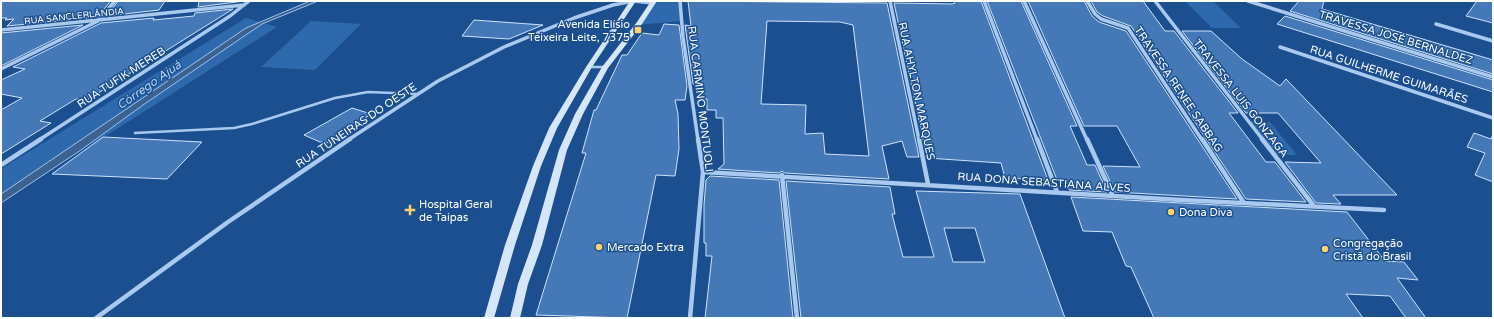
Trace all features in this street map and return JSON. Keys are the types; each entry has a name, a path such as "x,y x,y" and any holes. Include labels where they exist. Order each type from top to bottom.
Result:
{"main road":[{"path":"489,318 510,245 537,166 553,128 589,68 633,1"},
{"path":"515,318 523,284 537,245 563,150 579,114 605,67 640,23 653,2"}],"street":[{"path":"1,69 98,21 115,1"},
{"name":"RUA TUFIK MEREB","path":"1,165 86,111 249,1"},
{"name":"RUA TUNEIRAS DO OESTE","path":"96,318 228,222 438,81 504,48 574,18 613,5 633,1 653,2"},
{"name":"RUA CARMINO MONTUOLI","path":"680,1 683,37 703,172 690,318"},
{"name":"RUA AHYLTON MARQUES","path":"890,1 928,184"},
{"path":"984,1 1057,192"},
{"path":"1024,1 1113,196"},
{"name":"TRAVESSA RENEE SABBAG","path":"1087,1 1099,18 1107,22 1121,24 1128,28 1244,203"},
{"name":"TRAVESSA LUIS GONZAGA","path":"1155,1 1314,206"},
{"name":"TRAVESSA JOSÉ BERNALDEZ","path":"1248,1 1493,77"},
{"name":"RUA SANCLERLÂNDIA","path":"1,30 244,5"},
{"path":"1436,24 1493,41"},
{"name":"RUA GUILHERME GUIMARÃES","path":"1280,47 1493,118"},
{"name":"RUA DONA SEBASTIANA ALVES","path":"703,172 782,175 1113,196 1384,210"},
{"path":"782,175 797,318"}],"lane":[{"path":"589,68 605,67"},
{"path":"135,133 234,128 252,124 335,98 368,92 418,94"}],"shaded area":[{"path":"310,1 318,1 262,24 143,105 81,150 1,203 1,194 246,28"},
{"path":"651,1 680,1 682,21 636,25"},
{"path":"1213,1 1241,28 1212,28 1186,2"},
{"path":"246,18 277,27 112,132 1,197 1,169"},
{"path":"311,21 361,24 315,70 261,67"},
{"path":"1249,121 1270,122 1297,155 1275,155"}],"building":[{"path":"1,1 111,1 97,17 7,26 14,19 5,20 7,18 1,18"},
{"path":"118,1 165,1 159,10 107,16"},
{"path":"199,1 244,1 198,7"},
{"path":"688,1 887,3 919,157 907,157 902,141 882,146 889,179 785,173 782,171 779,173 718,169 724,164 723,118 716,118 716,110 707,110 707,99 702,99 702,84 693,84 685,25 691,26","holes":["767,21 840,22 853,25 869,156 825,154 823,133 805,134 806,105 761,104"]},
{"path":"954,1 981,1 1048,180 1005,178 1001,163 927,158 894,3 952,4 955,3"},
{"path":"987,1 1021,1 1077,126 1070,126 1087,165 1095,165 1107,192 1069,190 1065,181 1057,180"},
{"path":"1028,1 1084,1 1092,16 1099,22 1126,31 1237,199 1115,192 1103,166 1140,167 1117,126 1084,126"},
{"path":"1091,1 1143,1 1165,31 1174,31 1238,113 1229,113 1266,162 1275,162 1306,202 1246,199 1131,26 1103,16 1097,12"},
{"path":"1299,1 1324,1 1322,9 1493,60 1493,74 1290,11"},
{"path":"1477,1 1493,1 1493,23 1466,16"},
{"path":"233,9 87,100 76,99 40,121 51,123 1,154 1,110 22,98 1,94 1,80 25,69 13,67 101,23 194,16 195,13"},
{"path":"1285,16 1493,80 1493,92 1277,24"},
{"path":"474,20 543,25 509,39 462,36"},
{"path":"664,24 679,25 687,86 685,100 675,100 678,114 679,149 675,176 656,175 627,318 536,315 586,153 582,153 594,110 596,110 622,55 627,55 642,33 659,35"},
{"path":"83,25 3,65 1,64 1,33"},
{"path":"1182,31 1211,31 1242,59 1280,86 1286,79 1397,195 1333,195 1341,204 1316,203 1285,162 1321,163 1278,113 1246,113"},
{"path":"352,108 371,114 356,124 359,125 331,143 320,142 304,135"},
{"path":"1474,133 1491,139 1493,134 1493,182 1475,175 1485,153 1467,147"},
{"path":"103,137 202,142 167,179 52,174"},
{"path":"710,176 779,180 793,318 705,318 712,256 706,256 706,243 704,243 704,205 706,180"},
{"path":"786,181 890,187 895,214 892,214 903,257 934,257 916,191 1020,194 1065,318 801,318","holes":["944,228 975,228 985,262 953,262"]},
{"path":"1071,197 1347,212 1385,261 1404,262 1418,280 1397,278 1426,318 1406,318 1390,296 1346,294 1363,318 1154,318 1131,267 1126,266 1112,232 1083,231"}],"place":[{"name":"Avenida Elísio Teixeira Leite, 7375","path":"638,30"},
{"name":"Hospital Geral de Taipas","path":"410,210"},
{"name":"Dona Diva","path":"1171,212"},
{"name":"Mercado Extra","path":"599,247"},
{"name":"Congregação Cristã do Brasil","path":"1325,249"}],"water label":[{"name":"Córrego Ajuá","path":"149,85"}]}
